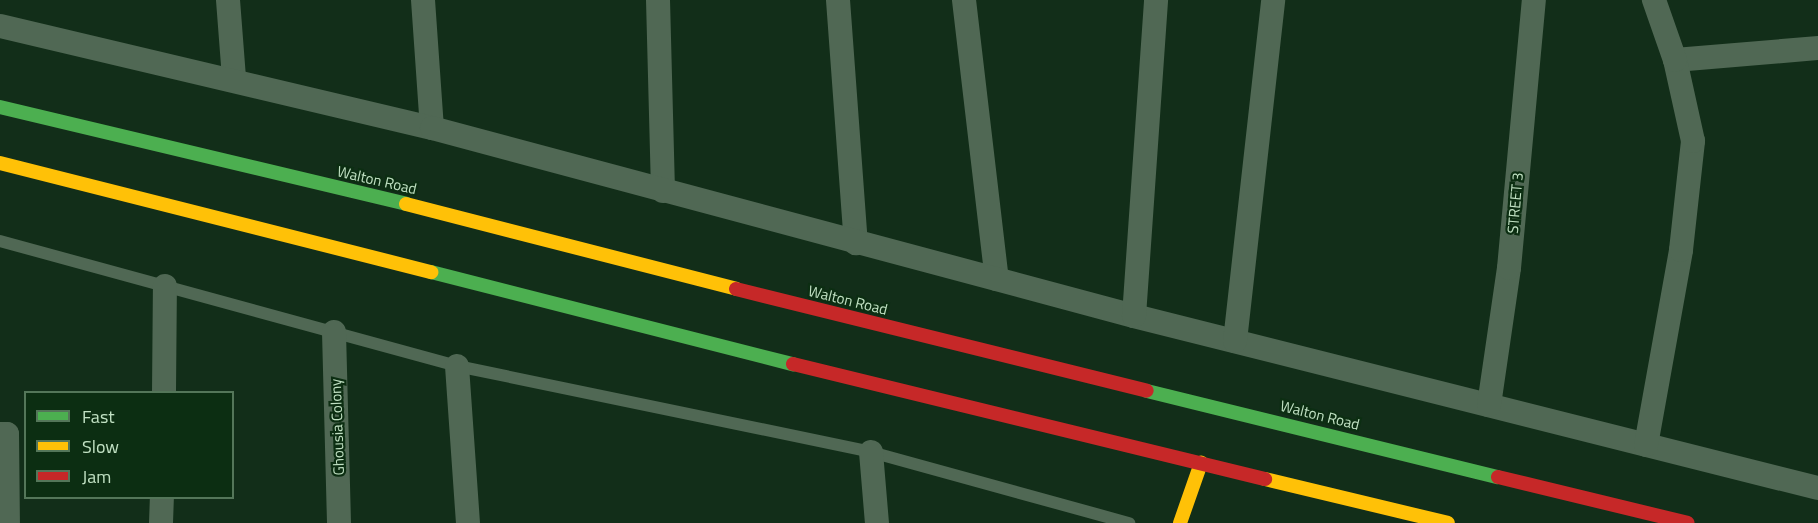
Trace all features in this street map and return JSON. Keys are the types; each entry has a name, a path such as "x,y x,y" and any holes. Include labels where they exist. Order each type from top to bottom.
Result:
{"main road":[{"name":"Walton Road","path":"0,107 453,215 874,324 1688,523"},
{"path":"0,163 875,386 1201,463 1396,517 1448,523"},
{"path":"1180,523 1201,463"}],"street":[{"path":"228,0 234,78"},
{"path":"423,0 432,128"},
{"path":"658,0 663,191"},
{"path":"838,0 856,243"},
{"path":"964,0 996,279"},
{"path":"1134,316 1156,0"},
{"path":"1235,341 1273,0"},
{"name":"STREET 3","path":"1489,405 1509,268 1534,0"},
{"path":"1646,445 1681,250 1693,141 1675,60 1654,0"},
{"path":"0,26 234,78 432,128 1134,316 1818,488"},
{"path":"1675,60 1818,48"},
{"path":"164,391 165,286"},
{"name":"Ghousia Colony","path":"334,332 339,523"},
{"path":"457,366 468,523"},
{"path":"0,434 7,434 8,523"},
{"path":"871,452 877,523"},
{"path":"161,523 162,499"}],"lane":[{"path":"0,242 457,366 871,452 1130,523"}],"traffic: fast":[{"path":"0,107 406,204"},
{"path":"431,272 793,364"},
{"path":"1147,391 1498,477"}],"traffic: slow":[{"path":"0,163 431,272"},
{"path":"406,204 736,289"},
{"path":"1180,523 1201,463"},
{"path":"1265,479 1448,523"}],"traffic: jam":[{"path":"736,289 1147,391"},
{"path":"793,364 1265,479"},
{"path":"1498,477 1688,523"}]}
